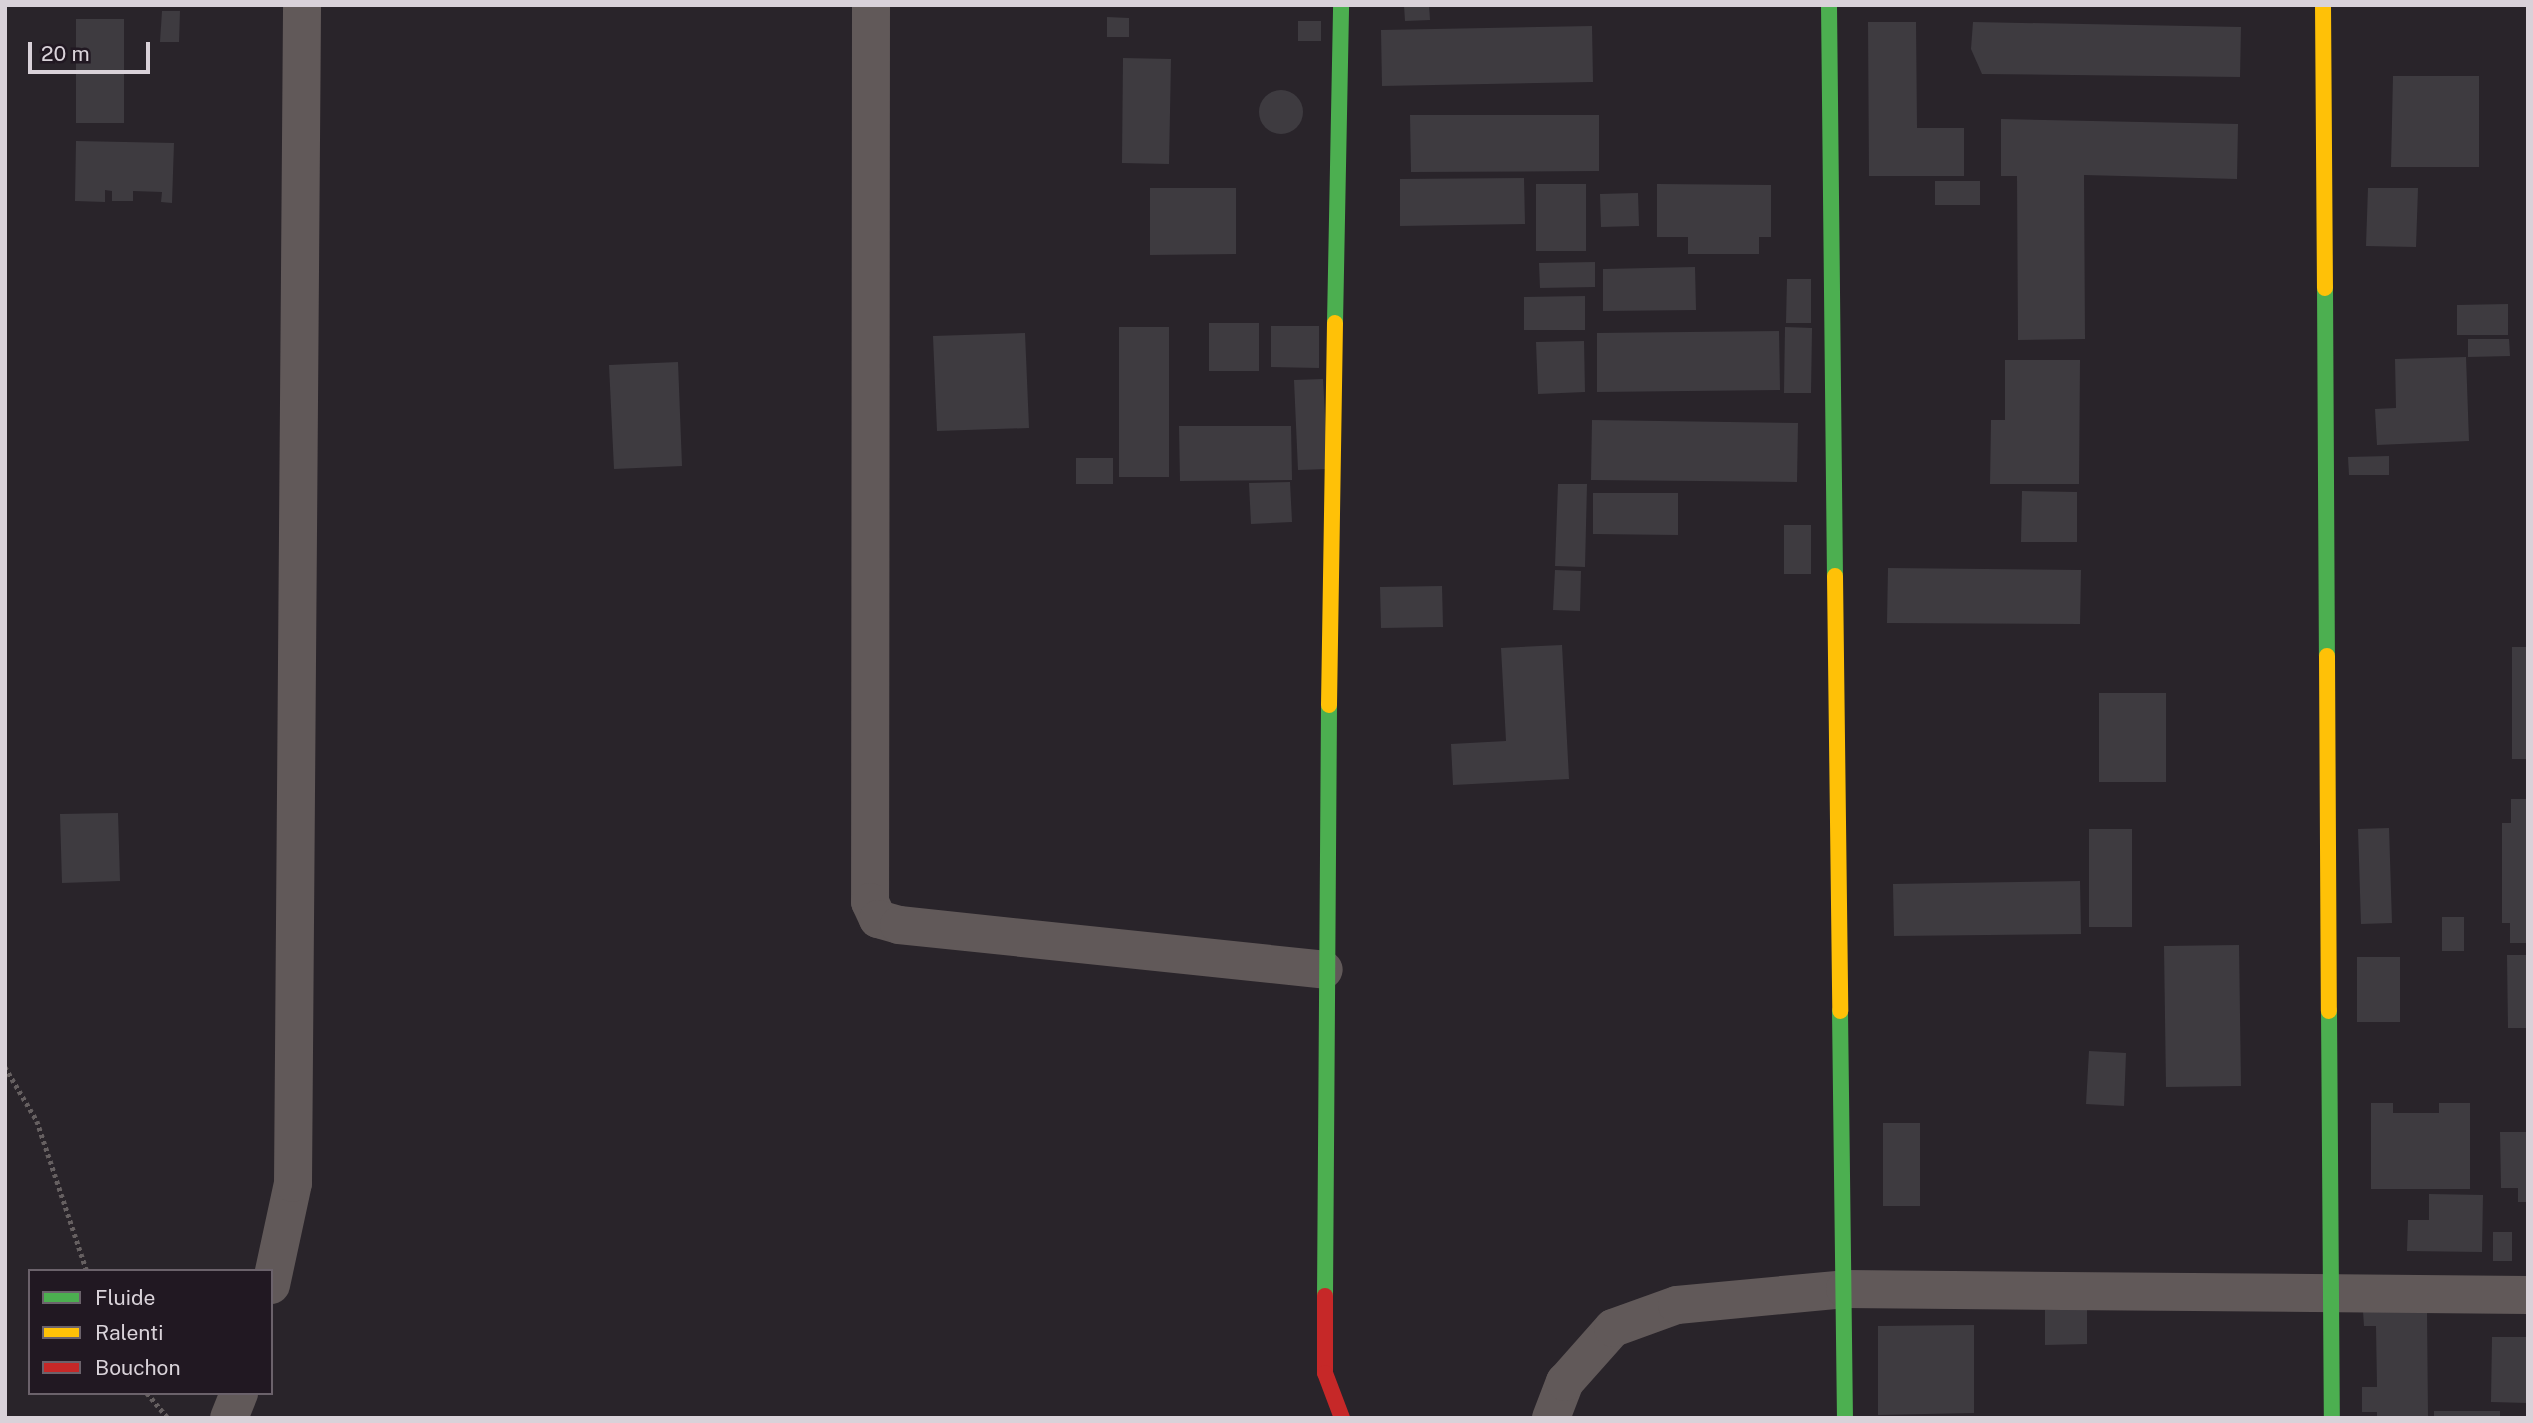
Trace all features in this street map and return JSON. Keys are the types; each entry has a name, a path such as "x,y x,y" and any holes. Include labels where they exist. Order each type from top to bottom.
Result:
{"street":[{"path":"273,1276 293,1183 302,5"},
{"path":"870,5 870,902 878,919 899,925 1324,970"},
{"path":"1341,5 1324,970 1325,1373 1342,1418"},
{"path":"1829,5 1845,1418"},
{"path":"2323,5 2332,1418"},
{"path":"1551,1418 1565,1382 1614,1328 1677,1305 1845,1289 2332,1296 2528,1295"},
{"path":"229,1418 238,1395"}],"path":[{"path":"5,1067 37,1121 86,1269"},
{"path":"149,1395 169,1418"}],"building":[{"path":"1404,5 1429,5 1430,20 1405,21"},
{"path":"162,11 180,11 179,42 160,42"},
{"path":"1107,17 1129,18 1129,37 1107,37"},
{"path":"76,19 124,19 124,123 76,123"},
{"path":"1298,21 1321,21 1321,41 1298,41"},
{"path":"1868,22 1916,22 1917,128 1964,128 1964,176 1869,176"},
{"path":"1973,22 2241,27 2240,77 1982,74 1971,49"},
{"path":"1592,26 1593,82 1382,86 1381,30"},
{"path":"1123,58 1171,59 1169,164 1122,163"},
{"path":"2393,76 2479,76 2479,167 2391,167"},
{"path":"1281,90 1297,96 1303,112 1297,128 1281,134 1265,128 1259,112 1265,96"},
{"path":"1410,115 1599,115 1599,171 1411,172"},
{"path":"2001,119 2238,124 2237,179 2084,175 2085,339 2018,340 2017,176 2001,176"},
{"path":"76,141 174,143 172,203 161,202 162,192 133,191 133,201 112,201 112,191 105,190 105,202 75,201"},
{"path":"1524,178 1525,224 1400,226 1400,179"},
{"path":"1935,181 1980,181 1980,205 1935,205"},
{"path":"1536,184 1586,184 1586,251 1536,251"},
{"path":"1657,184 1771,185 1771,237 1759,237 1759,254 1688,254 1688,237 1657,237"},
{"path":"1150,188 1236,188 1236,254 1150,255"},
{"path":"2368,188 2418,188 2416,247 2366,246"},
{"path":"1638,193 1639,226 1601,227 1600,194"},
{"path":"1595,262 1595,287 1540,288 1539,263"},
{"path":"1695,267 1696,310 1603,311 1603,269"},
{"path":"1787,279 1811,279 1811,323 1786,323"},
{"path":"1585,296 1585,330 1524,330 1524,297"},
{"path":"2508,304 2508,335 2457,335 2457,305"},
{"path":"1209,323 1259,323 1259,371 1209,371"},
{"path":"1271,326 1319,326 1319,368 1271,367"},
{"path":"1119,327 1169,327 1169,477 1119,477"},
{"path":"1785,327 1812,328 1811,393 1784,393"},
{"path":"1779,331 1780,390 1597,392 1597,333"},
{"path":"1025,333 1029,428 937,431 933,336"},
{"path":"2468,339 2509,339 2510,356 2468,357"},
{"path":"1584,341 1585,392 1538,394 1536,342"},
{"path":"2466,357 2469,441 2377,445 2375,409 2396,408 2395,359"},
{"path":"2005,360 2080,360 2079,484 1990,484 1991,420 2005,420"},
{"path":"678,362 682,466 614,469 609,365"},
{"path":"1323,379 1328,469 1298,470 1294,380"},
{"path":"1592,420 1798,423 1797,482 1591,480"},
{"path":"1179,426 1291,426 1292,480 1180,481"},
{"path":"2389,456 2389,475 2349,475 2348,457"},
{"path":"1076,458 1113,458 1113,484 1076,484"},
{"path":"1290,482 1292,522 1251,524 1249,483"},
{"path":"1558,484 1587,484 1585,567 1555,566"},
{"path":"2022,491 2077,492 2077,542 2021,542"},
{"path":"1593,493 1678,493 1678,535 1593,534"},
{"path":"1784,525 1811,525 1811,574 1784,574"},
{"path":"1888,568 2081,570 2080,624 1887,623"},
{"path":"1555,570 1581,571 1580,611 1553,610"},
{"path":"1442,586 1443,627 1381,628 1380,587"},
{"path":"1562,645 1569,779 1453,785 1451,744 1506,741 1501,648"},
{"path":"2512,647 2528,647 2528,759 2512,759"},
{"path":"2099,693 2166,693 2166,782 2099,782"},
{"path":"2511,799 2528,799 2528,943 2510,943 2510,923 2502,923 2502,823 2511,823"},
{"path":"118,813 120,881 62,883 60,814"},
{"path":"2389,828 2392,923 2361,924 2358,829"},
{"path":"2089,829 2132,829 2132,927 2089,927"},
{"path":"2080,881 2081,934 1894,936 1893,884"},
{"path":"2442,917 2464,917 2464,951 2442,951"},
{"path":"2239,945 2241,1086 2166,1087 2164,946"},
{"path":"2507,955 2528,955 2528,1028 2508,1028"},
{"path":"2357,957 2400,957 2400,1022 2357,1022"},
{"path":"2089,1051 2126,1053 2124,1106 2086,1104"},
{"path":"2371,1103 2393,1103 2393,1113 2439,1113 2439,1103 2470,1103 2470,1189 2371,1189"},
{"path":"1883,1123 1920,1123 1920,1206 1883,1206"},
{"path":"2500,1132 2528,1132 2528,1202 2518,1202 2518,1188 2501,1188"},
{"path":"2429,1194 2483,1195 2482,1252 2407,1251 2408,1220 2429,1220"},
{"path":"2493,1232 2512,1232 2512,1261 2493,1261"},
{"path":"2087,1309 2087,1344 2045,1345 2045,1310"},
{"path":"2363,1311 2427,1311 2428,1418 2377,1418 2377,1412 2362,1412 2362,1387 2377,1387 2376,1326 2364,1326"},
{"path":"1974,1325 1974,1413 1878,1415 1878,1326"},
{"path":"2492,1337 2528,1337 2528,1403 2491,1402"},
{"path":"2434,1411 2500,1411 2500,1418 2434,1418"}],"traffic: fast":[{"path":"1335,323 1341,5"},
{"path":"1829,5 1835,576"},
{"path":"2325,288 2327,656"},
{"path":"1325,1296 1329,705"},
{"path":"1840,1011 1845,1418"},
{"path":"2329,1011 2332,1418"}],"traffic: slow":[{"path":"2323,5 2325,288"},
{"path":"1329,705 1335,323"},
{"path":"1835,576 1840,1011"},
{"path":"2327,656 2329,1011"}],"traffic: jam":[{"path":"1325,1296 1325,1373 1342,1418"}]}
